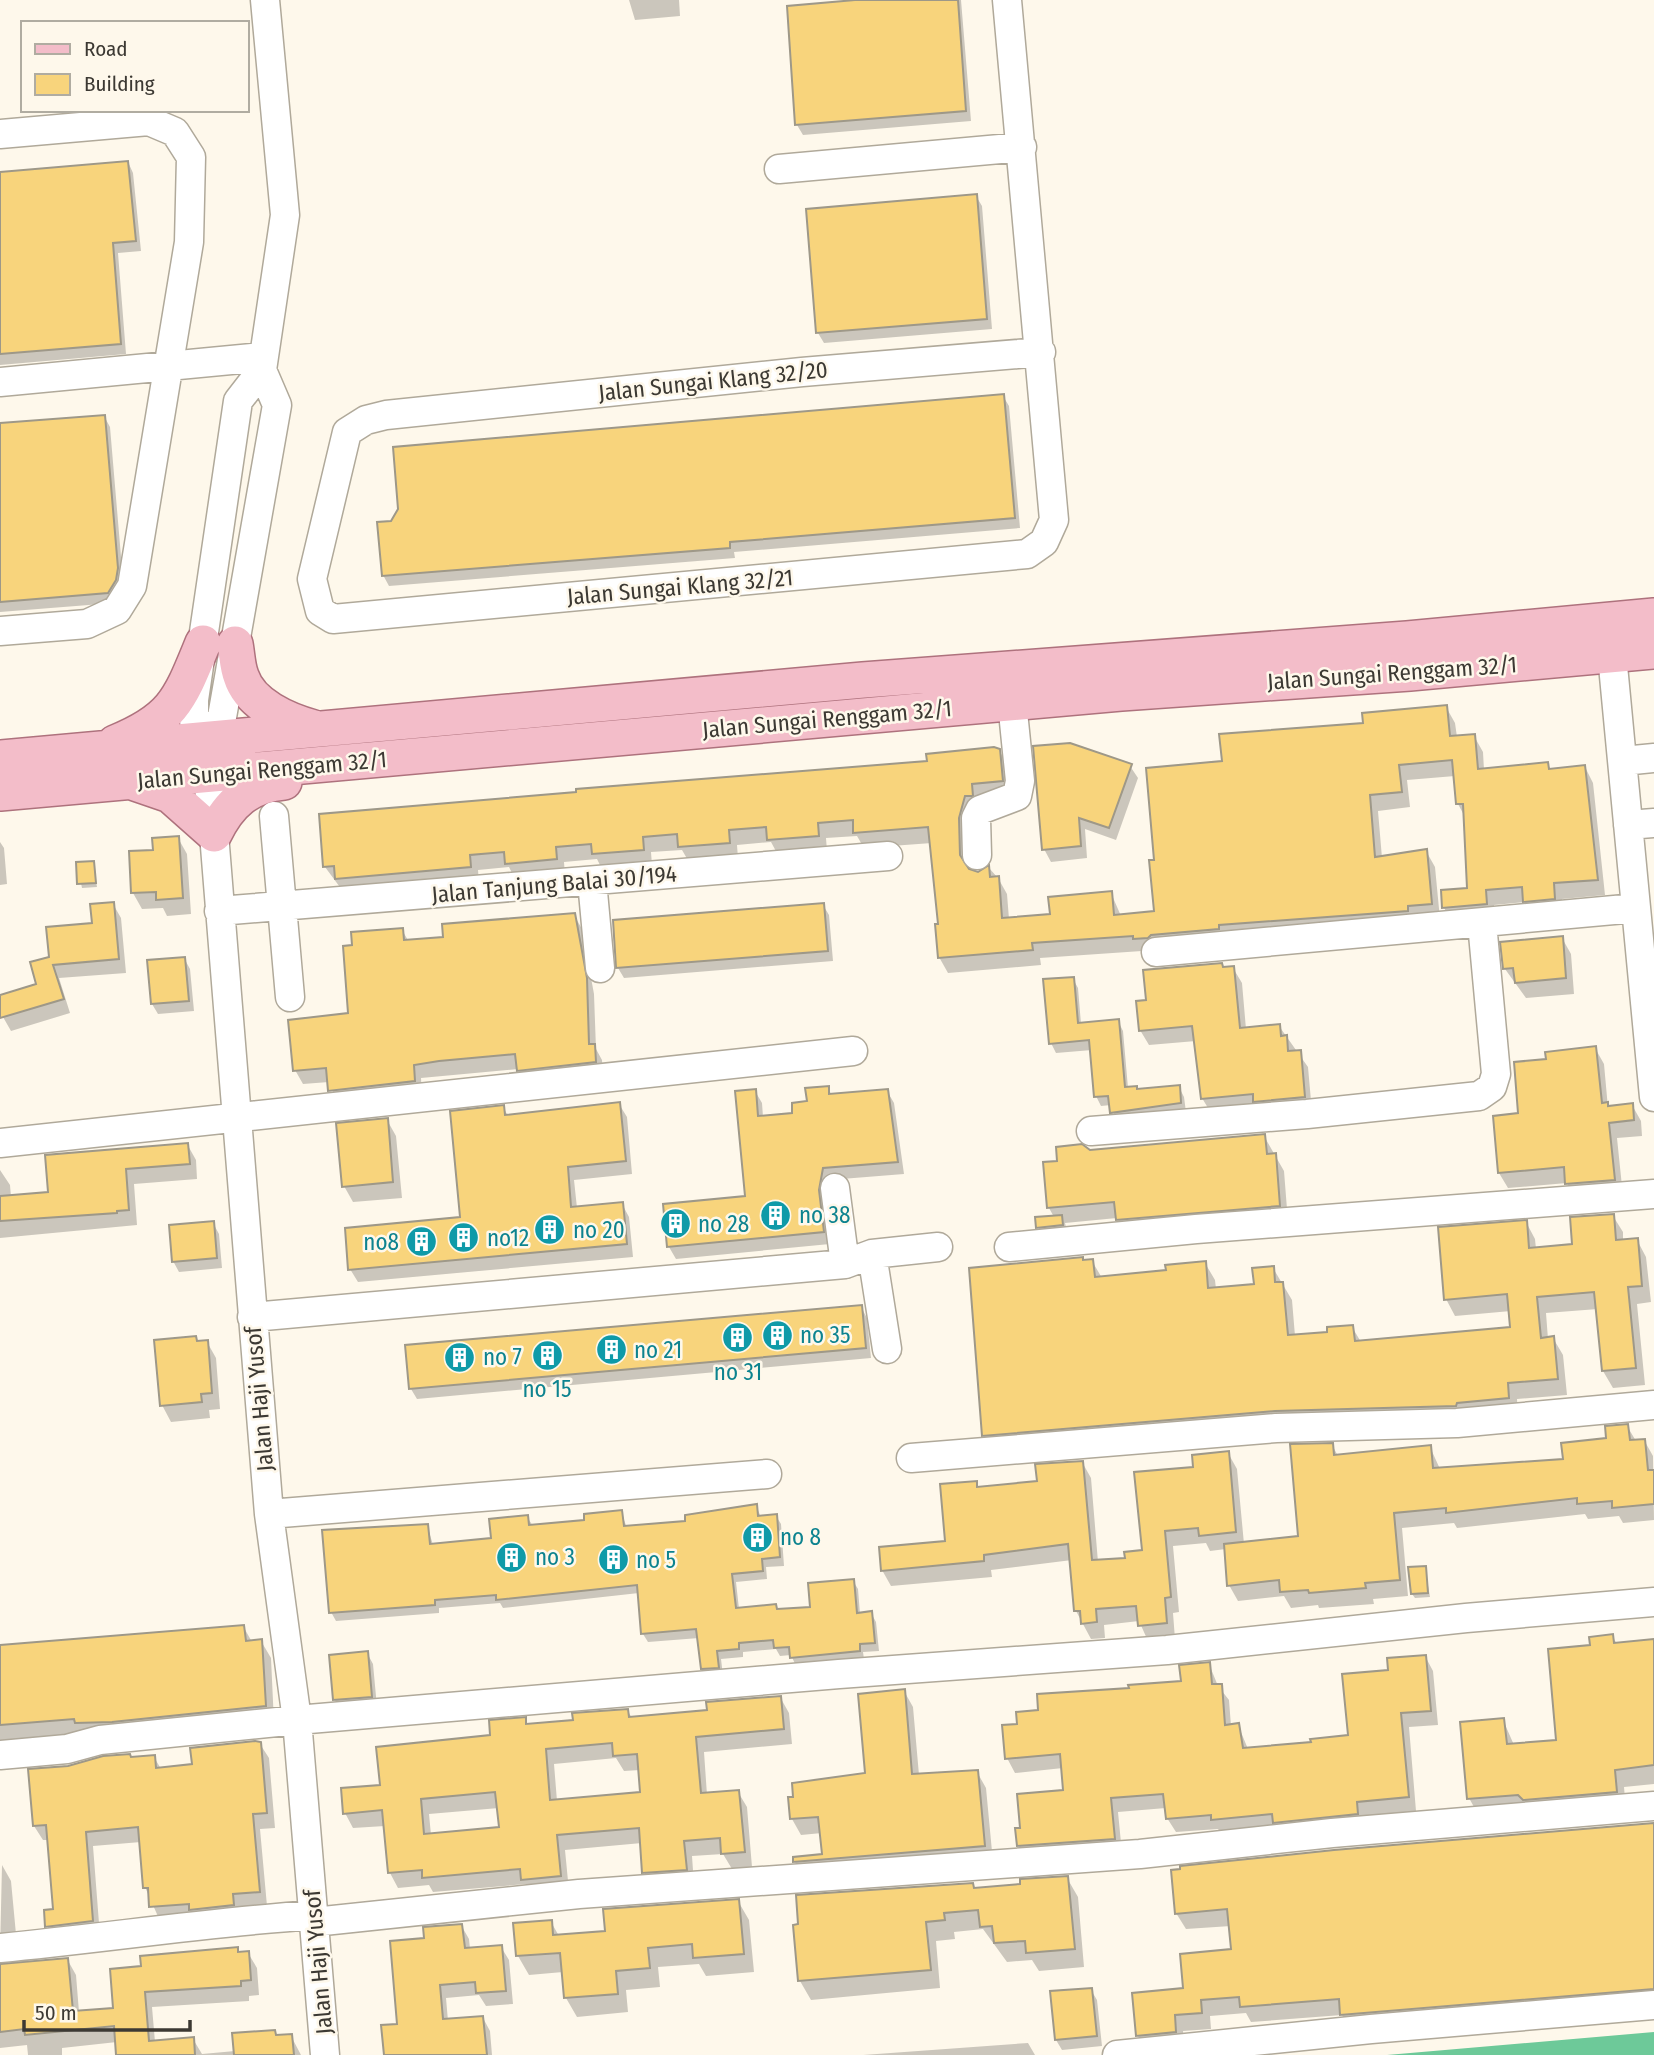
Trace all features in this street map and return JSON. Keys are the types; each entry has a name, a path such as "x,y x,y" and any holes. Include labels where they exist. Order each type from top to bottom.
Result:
{"main road":[{"name":"Jalan Sungai Renggam 32/1","path":"0,758 99,750 206,757 524,746 1012,702 1064,681 1407,639 1654,616"},
{"path":"1407,639 1410,673"},
{"path":"99,750 147,730 173,708 219,643 241,678 271,710 296,723 325,731"},
{"name":"Jalan Sungai Renggam 32/1","path":"0,793 131,782 206,757 325,731 1064,681 1410,673 1654,651"},
{"path":"131,782 170,795 214,834 223,815 240,795 270,783 494,763 524,746"}],"street":[{"name":"Jalan Sungai Renggam 32/1","path":"219,643 238,401 263,364 285,215 265,0"},
{"path":"1007,0 1041,352"},
{"path":"0,134 149,121 175,132 191,157 189,242 132,586 117,610 87,624 0,631"},
{"path":"779,169 1022,147"},
{"name":"Jalan Sungai Klang 32/20","path":"333,619 320,611 312,579 348,432 366,420 386,415 802,372 1041,352"},
{"name":"Jalan Sungai Klang 32/21","path":"333,619 1027,554 1044,542 1054,520 1041,352"},
{"name":"Jalan Sungai Renggam 32/1","path":"206,757 194,721 219,643 277,405 263,364"},
{"path":"0,382 168,368 263,364"},
{"path":"1612,655 1623,761 1641,824 1636,908 1654,1097"},
{"path":"977,855 976,818 980,810 1017,796 1020,781 1012,702"},
{"name":"Jalan Haji Yusof","path":"206,757 269,1514 297,1720 325,2055"},
{"path":"1623,761 1654,758"},
{"path":"274,816 290,997"},
{"name":"Jalan Tanjung Balai 30/194","path":"219,911 888,856"},
{"path":"593,881 600,968"},
{"path":"1156,952 1636,908"},
{"path":"1091,1132 1479,1096 1492,1087 1496,1074 1482,923"},
{"path":"0,1143 853,1051"},
{"path":"835,1188 845,1264"},
{"path":"1009,1247 1196,1229 1654,1194"},
{"path":"252,1317 845,1264 872,1254 938,1247"},
{"path":"872,1254 887,1349"},
{"path":"911,1458 1276,1428 1457,1423 1654,1405"},
{"path":"269,1514 767,1474"},
{"path":"0,1755 67,1749 100,1740 297,1720 839,1674 1167,1650 1466,1618 1654,1602"},
{"path":"0,1738 54,1734 100,1740"},
{"path":"0,1948 113,1937 216,1922 314,1919 579,1894 1140,1854 1332,1833 1654,1806"},
{"path":"1117,2055 1371,2029 1654,2005"}],"green space":[{"path":"1654,2032 1654,2055 1387,2055"}],"building":[{"path":"855,0 958,0 966,111 795,125 787,6"},
{"path":"128,161 136,241 113,243 121,344 0,354 0,172"},
{"path":"977,194 987,319 816,333 806,209"},
{"path":"1004,394 1015,518 730,542 730,548 382,576 377,522 391,521 398,509 393,447"},
{"path":"105,415 118,568 116,580 108,593 0,602 0,423"},
{"path":"1447,705 1450,736 1475,734 1478,769 1548,762 1549,769 1585,765 1598,880 1554,883 1555,899 1523,902 1522,887 1486,890 1487,904 1442,908 1441,890 1467,888 1463,804 1456,804 1452,760 1399,765 1402,792 1370,795 1375,857 1427,849 1432,904 1408,906 1408,911 1219,925 1219,929 1151,935 1148,938 1133,939 1133,936 1032,943 1033,950 938,958 935,924 938,924 928,827 853,833 853,820 818,823 819,836 767,840 766,827 729,830 730,843 678,847 677,834 643,837 644,850 592,854 591,844 556,847 557,859 505,864 504,852 470,855 471,867 335,879 334,866 323,867 319,814 576,792 576,789 927,761 926,754 994,747 1000,749 1003,781 972,784 973,796 965,796 959,818 960,855 969,869 978,872 989,865 990,877 999,876 1002,918 1050,914 1048,897 1112,891 1114,915 1154,911 1149,860 1154,860 1146,768 1222,761 1219,734 1363,723 1362,713"},
{"path":"1070,743 1132,764 1109,828 1079,818 1081,846 1042,850 1033,746"},
{"path":"179,836 183,898 156,900 156,892 131,893 129,851 153,850 152,838"},
{"path":"94,861 96,883 77,884 76,862"},
{"path":"114,902 119,959 53,965 64,999 0,1018 0,995 36,984 30,962 49,957 46,927 92,923 90,904"},
{"path":"824,903 828,951 616,968 613,920"},
{"path":"575,913 587,978 589,1044 595,1044 596,1062 517,1071 515,1054 439,1061 414,1065 415,1081 328,1091 326,1068 293,1071 288,1020 348,1013 343,946 352,945 351,932 403,928 404,940 443,937 442,924"},
{"path":"1563,936 1566,978 1515,983 1513,968 1503,969 1500,942"},
{"path":"185,957 189,1001 151,1004 147,960"},
{"path":"1222,963 1223,967 1234,966 1240,1028 1280,1024 1281,1036 1287,1035 1288,1051 1301,1050 1305,1097 1253,1102 1253,1094 1201,1099 1192,1026 1139,1031 1136,1001 1146,1000 1143,970"},
{"path":"1074,977 1078,1023 1119,1019 1125,1087 1137,1086 1137,1089 1180,1085 1181,1103 1110,1113 1108,1096 1094,1097 1089,1040 1049,1044 1043,979"},
{"path":"1596,1046 1602,1103 1608,1102 1608,1106 1633,1103 1634,1120 1609,1123 1615,1180 1565,1184 1564,1167 1498,1173 1493,1116 1518,1113 1514,1062 1546,1059 1545,1052"},
{"path":"829,1086 829,1094 888,1089 898,1162 823,1168 819,1190 824,1232 667,1247 663,1204 745,1196 735,1091 756,1089 758,1116 792,1113 792,1103 807,1101 805,1088"},
{"path":"620,1102 626,1161 568,1167 571,1207 623,1202 627,1244 348,1270 345,1228 460,1217 450,1111 504,1105 505,1115"},
{"path":"388,1118 393,1182 342,1187 336,1123"},
{"path":"1265,1134 1267,1154 1276,1153 1280,1206 1116,1220 1114,1202 1047,1208 1043,1162 1057,1161 1056,1147 1082,1144 1090,1150"},
{"path":"188,1143 190,1164 126,1169 129,1210 0,1221 0,1196 48,1192 45,1155"},
{"path":"1614,1214 1616,1240 1638,1238 1642,1286 1628,1287 1636,1368 1602,1371 1594,1292 1537,1297 1541,1338 1554,1336 1558,1379 1508,1383 1509,1398 1457,1403 1456,1406 1275,1411 982,1436 969,1268 1083,1257 1083,1260 1093,1259 1095,1277 1166,1270 1165,1265 1206,1261 1208,1288 1254,1284 1252,1268 1274,1266 1275,1282 1283,1282 1288,1335 1327,1332 1327,1327 1353,1325 1355,1341 1510,1327 1507,1294 1444,1300 1438,1227 1527,1220 1529,1248 1572,1244 1570,1217"},
{"path":"1062,1215 1063,1225 1036,1228 1035,1217"},
{"path":"214,1221 217,1258 172,1262 169,1225"},
{"path":"862,1305 866,1348 409,1389 405,1345"},
{"path":"196,1336 197,1341 208,1340 212,1393 201,1394 202,1402 160,1406 154,1340"},
{"path":"1628,1424 1630,1440 1645,1439 1648,1470 1654,1470 1654,1504 1612,1508 1612,1501 1577,1504 1577,1498 1446,1513 1446,1508 1394,1513 1400,1580 1365,1583 1366,1588 1309,1593 1308,1590 1280,1592 1279,1580 1227,1586 1224,1544 1298,1536 1290,1444 1333,1443 1334,1455 1431,1445 1433,1468 1563,1459 1561,1443 1606,1438 1605,1426"},
{"path":"1229,1451 1236,1532 1199,1536 1198,1528 1165,1531 1171,1597 1165,1598 1167,1623 1138,1626 1136,1606 1096,1609 1097,1622 1081,1624 1080,1611 1074,1611 1068,1544 984,1555 984,1561 881,1571 879,1547 945,1541 940,1484 977,1481 977,1487 1037,1481 1035,1464 1083,1461 1092,1560 1125,1558 1124,1552 1142,1550 1134,1472 1193,1467 1192,1455"},
{"path":"757,1504 758,1516 777,1514 780,1557 762,1559 763,1571 732,1574 736,1608 776,1604 777,1609 810,1607 808,1583 854,1579 857,1613 872,1611 875,1643 860,1644 860,1651 790,1658 789,1647 774,1648 773,1640 739,1643 739,1649 717,1651 719,1668 701,1669 696,1629 641,1634 637,1585 496,1600 496,1595 435,1600 435,1605 329,1613 322,1530 428,1524 430,1544 491,1538 489,1519 528,1515 529,1525 584,1520 584,1514 622,1510 624,1526 685,1521 685,1515"},
{"path":"1426,1566 1428,1593 1411,1594 1408,1567"},
{"path":"244,1625 246,1641 262,1639 266,1706 112,1722 75,1723 74,1719 0,1725 0,1645"},
{"path":"1613,1634 1614,1643 1654,1639 1654,1765 1615,1770 1617,1792 1523,1800 1518,1795 1467,1799 1460,1722 1504,1718 1507,1744 1556,1740 1548,1649 1590,1645 1589,1637"},
{"path":"368,1651 372,1697 333,1700 329,1655"},
{"path":"1426,1655 1431,1711 1401,1713 1409,1797 1357,1802 1358,1814 1273,1823 1272,1814 1211,1820 1211,1815 1166,1819 1163,1794 1111,1798 1115,1839 1017,1846 1015,1828 1020,1828 1017,1794 1063,1790 1060,1754 1005,1759 1002,1725 1017,1724 1016,1712 1038,1710 1037,1694 1129,1688 1128,1685 1181,1681 1179,1665 1210,1662 1212,1684 1222,1684 1225,1725 1239,1723 1243,1748 1311,1742 1310,1739 1348,1735 1342,1674 1388,1670 1387,1658"},
{"path":"905,1689 912,1774 978,1770 985,1846 793,1862 793,1857 822,1854 818,1817 790,1819 788,1797 793,1797 792,1783 865,1773 858,1694"},
{"path":"781,1696 784,1729 696,1737 701,1793 739,1790 745,1852 721,1854 720,1838 684,1841 687,1870 642,1873 639,1828 557,1835 561,1876 521,1880 520,1869 422,1878 422,1870 388,1873 382,1810 343,1814 341,1788 380,1785 376,1747 490,1735 489,1720 526,1717 526,1724 573,1720 572,1713 628,1709 629,1717 707,1710 706,1702","holes":["612,1743 613,1756 637,1754 640,1792 550,1800 546,1749","495,1792 499,1827 424,1834 421,1799"]},
{"path":"261,1742 267,1813 253,1814 260,1892 233,1894 234,1905 189,1910 189,1904 149,1907 148,1888 143,1888 138,1827 86,1832 93,1921 45,1927 44,1910 53,1909 46,1825 33,1826 28,1769 68,1766 103,1756 130,1754 131,1757 155,1755 156,1768 192,1764 190,1748"},
{"path":"1654,1823 1654,1989 1340,2015 1339,1999 1240,2007 1239,1997 1201,2000 1202,2013 1175,2015 1176,2032 1136,2036 1132,1993 1183,1988 1180,1954 1231,1949 1227,1909 1175,1914 1171,1870 1180,1869 1180,1866"},
{"path":"1068,1876 1075,1949 1026,1953 1025,1941 994,1943 992,1926 980,1927 978,1910 944,1913 945,1920 926,1922 931,1970 798,1981 793,1925 798,1924 796,1895 973,1883 974,1888 1020,1884 1020,1879"},
{"path":"739,1899 744,1954 693,1958 692,1944 648,1948 650,1968 616,1971 618,1994 564,1998 560,1953 516,1956 513,1923 552,1920 553,1935 605,1931 603,1909"},
{"path":"462,1924 465,1948 502,1945 506,1991 476,1993 475,1982 440,1985 443,2019 483,2016 487,2055 384,2055 381,2025 397,2024 390,1941 424,1938 423,1927"},
{"path":"238,1947 238,1952 249,1951 251,1980 241,1981 241,1986 145,1992 149,2041 194,2037 195,2055 116,2055 114,2026 25,2035 24,2029 0,2032 0,1964 68,1958 73,2011 113,2008 110,1969 141,1966 140,1956"},
{"path":"1092,1988 1097,2036 1055,2040 1050,1991"},
{"path":"275,2030 276,2035 292,2034 294,2055 234,2055 232,2033"}],"place":[{"name":"no 38","path":"776,1215"},
{"name":"no 28","path":"675,1224"},
{"name":"no 20","path":"550,1230"},
{"name":"no12","path":"464,1238"},
{"name":"no8","path":"422,1242"},
{"name":"no 35","path":"777,1335"},
{"name":"no 31","path":"738,1338"},
{"name":"no 21","path":"611,1350"},
{"name":"no 15","path":"547,1355"},
{"name":"no 7","path":"460,1357"},
{"name":"no 8","path":"757,1537"},
{"name":"no 3","path":"512,1557"},
{"name":"no 5","path":"613,1560"}]}
